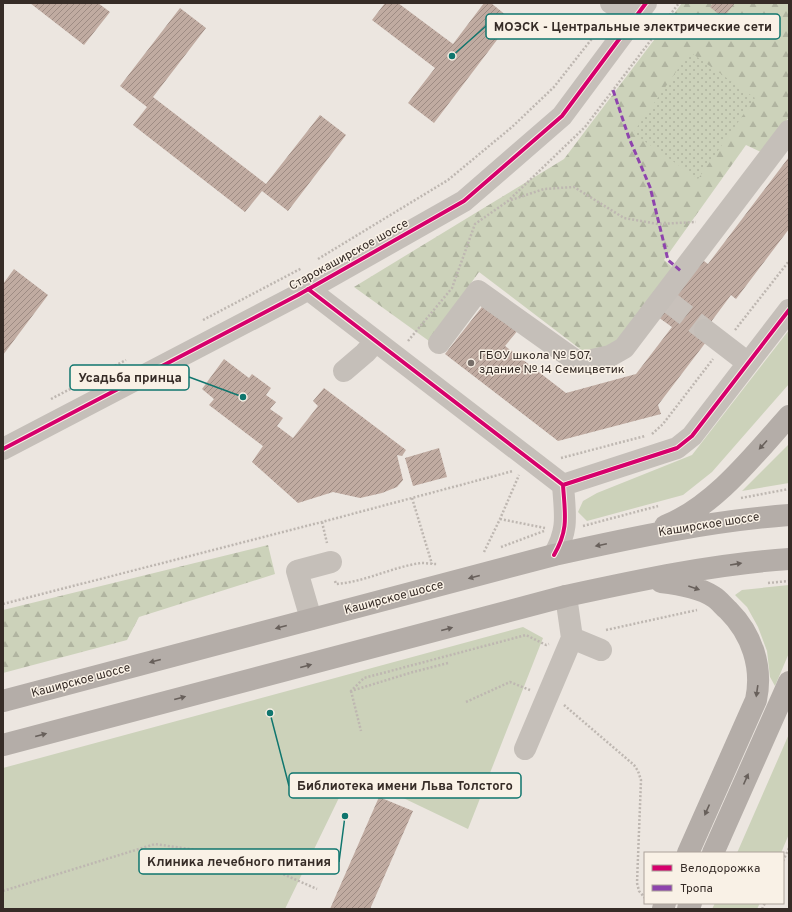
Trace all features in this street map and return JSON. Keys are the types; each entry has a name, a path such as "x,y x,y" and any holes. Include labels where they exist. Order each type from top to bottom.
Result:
{"main road":[{"path":"639,537 668,525 688,514 724,486 789,416"},
{"name":"Каширское шоссе","path":"3,701 554,555 639,537 746,518 789,515"},
{"path":"3,744 402,641 566,596 642,579 752,561 789,559"},
{"path":"642,579 680,584 699,590 715,598 742,627 757,662 758,674 756,700 688,852"},
{"path":"713,852 789,682"}],"street":[{"name":"Старокаширское шоссе","path":"3,449 308,289 464,201 562,116 627,8"},
{"path":"439,343 478,291 579,363 610,356 624,348 666,299 715,229 789,131"},
{"path":"308,289 529,467 562,486 677,448 692,436 789,310"},
{"path":"705,330 748,363"},
{"path":"344,372 375,342"},
{"path":"554,555 561,542 566,521 562,486"},
{"path":"311,619 297,571 331,562"},
{"path":"525,749 572,638 566,596"},
{"path":"572,638 602,641"}],"path":[{"path":"406,344 452,288 475,224 508,201 585,127 679,3"},
{"path":"313,262 448,180 512,127 554,87 627,8"},
{"path":"508,201 544,189 574,187 624,218 658,224 704,221 715,229"},
{"path":"3,604 652,434 663,424 789,261"},
{"path":"197,323 308,265"},
{"path":"47,402 128,359"},
{"path":"491,550 484,553 500,519 529,467"},
{"path":"741,498 789,489"},
{"path":"412,498 432,564"},
{"path":"563,531 662,505"},
{"path":"499,548 551,529 500,519"},
{"path":"348,583 387,571 422,563"},
{"path":"602,641 700,609"},
{"path":"351,691 364,678 526,635 546,645 572,638"},
{"path":"351,691 448,663"},
{"path":"466,702 510,682 547,697 550,693 634,764 642,780 637,883 639,891 644,897"},
{"path":"351,691 362,731"},
{"path":"3,892 155,844 244,857 317,889"},
{"path":"784,859 789,848"}],"green space":[{"path":"682,3 789,3 789,117 763,153 746,145 664,260 677,271 626,339 588,355 479,272 429,341 354,287 564,159"},
{"path":"690,52 755,98 698,179 633,133"},
{"path":"789,330 789,384 712,472 683,495 587,521 578,512 583,501 597,493 692,455"},
{"path":"789,444 789,483 742,491"},
{"path":"268,545 275,574 139,617 127,640 3,673 3,610"},
{"path":"789,585 789,653 775,686 770,677 767,651 758,627 747,607 735,595 742,590"},
{"path":"523,627 543,638 468,829 351,773 285,909 3,909 3,768"},
{"path":"789,734 789,834 781,852 737,852"},
{"path":"714,904 760,904 757,909 712,909"}],"building":[{"path":"30,3 98,3 110,12 84,45"},
{"path":"385,3 398,3 453,44 484,3 491,3 512,20 434,123 408,103 435,68 372,20"},
{"path":"713,3 735,3 723,18 710,7"},
{"path":"180,8 206,28 153,97 266,184 320,115 346,135 288,211 262,191 245,212 133,125 147,107 120,86"},
{"path":"789,157 789,229 736,299 731,295 699,338 706,342 658,405 661,414 558,441 445,354 485,303 519,329 505,346 566,393 636,374 672,327 658,317 701,259 708,264"},
{"path":"14,269 48,295 3,355 3,284"},
{"path":"224,359 249,378 252,374 271,388 266,395 276,402 270,409 283,418 277,426 293,438 318,406 313,401 324,388 406,450 402,456 397,455 403,480 397,487 382,493 360,498 333,492 298,503 252,462 263,446 209,405 214,399 202,389"},
{"path":"439,448 447,477 413,486 405,458"},
{"path":"379,797 413,811 370,909 330,909"}],"tunnel":[{"path":"669,302 705,330"}],"marked path":[{"path":"613,90 629,138 650,187 668,260 682,272"}],"cycle path":[{"path":"3,449 298,295 464,201 562,116 646,3"},
{"path":"308,289 563,485 565,522 562,537 554,555"},
{"path":"563,485 677,448 692,436 789,310"}],"place":[{"name":"МОЭСК - Центральные электрические сети","path":"452,56"},
{"name":"ГБОУ школа № 507, здание № 14 Семицветик","path":"471,363"},
{"name":"Усадьба принца","path":"243,397"},
{"name":"Библиотека имени Льва Толстого","path":"270,713"},
{"name":"Клиника лечебного питания","path":"345,816"}]}
